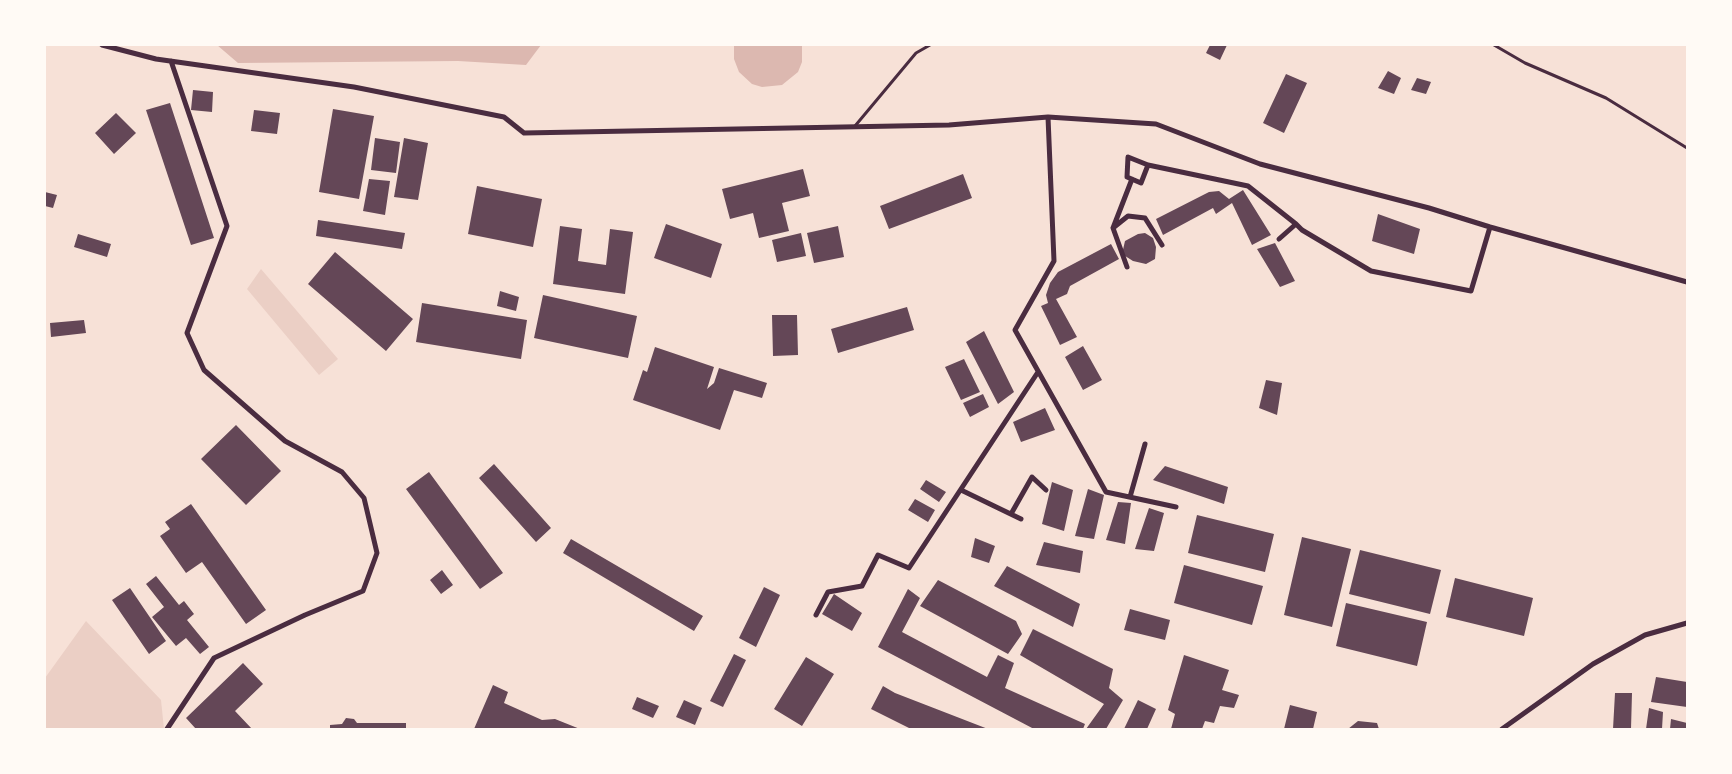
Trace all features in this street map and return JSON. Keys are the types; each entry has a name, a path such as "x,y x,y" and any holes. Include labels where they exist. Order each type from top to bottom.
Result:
{"street":[{"path":"102,45 171,61 354,87 504,117 524,133 949,125 1048,117 1156,124 1260,164 1429,208 1687,282"},
{"path":"167,729 214,658 305,614 363,591 377,552 364,498 348,478 342,472 285,442 204,370 187,333 227,226 171,61"},
{"path":"1048,117 1054,261 1014,330 1106,492 1176,507"},
{"path":"1148,165 1142,183 1127,177 1128,157 1148,165 1248,186 1302,230 1371,272 1471,291 1490,227"},
{"path":"1127,267 1113,228 1132,179"},
{"path":"1113,228 1128,216 1146,218 1162,245"},
{"path":"1278,238 1296,224"},
{"path":"816,614 828,592 862,586 878,555 909,568 1038,372"},
{"path":"1130,497 1146,444"},
{"path":"1011,514 1032,477 1046,490"},
{"path":"961,490 1021,519"},
{"path":"1502,729 1600,660 1645,635 1687,623"}],"lane":[{"path":"855,126 916,53 930,45"},
{"path":"1494,45 1525,63 1606,98 1687,148"}],"shaded area":[{"path":"217,45 541,45 526,65 458,61 238,63"},
{"path":"734,45 802,45 802,62 798,72 782,85 762,87 752,84 739,72 734,59"},
{"path":"261,269 338,359 319,375 247,289"},
{"path":"86,621 161,700 164,729 45,729 45,678"}],"building":[{"path":"1210,45 1227,45 1220,60 1206,53"},
{"path":"1388,71 1401,78 1394,94 1378,88"},
{"path":"1286,74 1307,83 1284,133 1263,123"},
{"path":"1417,78 1431,82 1426,94 1411,90"},
{"path":"193,90 213,92 212,112 191,110"},
{"path":"170,103 214,238 191,245 146,110"},
{"path":"333,109 374,116 359,199 319,192"},
{"path":"254,110 280,113 277,134 251,131"},
{"path":"116,113 136,133 114,154 95,133"},
{"path":"375,138 400,142 396,173 371,170"},
{"path":"404,138 428,143 418,200 394,197"},
{"path":"803,169 810,196 782,203 789,231 759,238 753,213 730,219 722,189"},
{"path":"963,174 972,198 889,229 880,206"},
{"path":"369,179 390,181 385,215 363,211"},
{"path":"477,186 542,199 533,247 468,234"},
{"path":"1243,190 1271,235 1252,245 1232,203 1216,214 1213,208 1163,235 1156,219 1209,192 1219,191 1229,199"},
{"path":"45,192 57,195 53,208 45,206"},
{"path":"1378,214 1420,229 1414,254 1372,241"},
{"path":"318,220 405,233 402,249 316,236"},
{"path":"666,224 722,244 711,278 654,258"},
{"path":"560,226 582,229 578,261 606,265 610,229 633,232 625,294 553,284"},
{"path":"838,226 844,257 814,263 807,233"},
{"path":"801,233 806,256 777,262 772,240"},
{"path":"1145,233 1153,238 1156,247 1155,259 1146,264 1133,261 1122,254 1125,241 1138,234"},
{"path":"78,234 111,244 107,257 74,247"},
{"path":"1275,243 1295,281 1280,287 1257,249"},
{"path":"1111,244 1119,259 1070,286 1067,294 1056,299 1077,337 1060,345 1041,306 1048,303 1046,295 1050,283 1058,272"},
{"path":"335,252 413,319 386,351 308,284"},
{"path":"500,291 519,297 516,311 497,306"},
{"path":"543,295 637,316 628,358 534,338"},
{"path":"422,303 527,320 521,359 416,342"},
{"path":"907,307 914,330 838,353 831,329"},
{"path":"772,315 797,315 798,355 773,356"},
{"path":"84,320 86,333 51,337 50,323"},
{"path":"984,331 1014,392 998,404 966,342"},
{"path":"1083,346 1102,380 1083,390 1065,357"},
{"path":"655,347 714,367 707,389 714,383 719,368 767,383 762,398 734,390 720,430 633,400 643,370 647,372"},
{"path":"964,359 980,392 961,400 945,367"},
{"path":"1266,380 1282,383 1277,415 1259,408"},
{"path":"983,394 989,407 970,417 963,403"},
{"path":"1045,408 1055,430 1021,442 1013,422"},
{"path":"236,425 281,471 246,505 201,459"},
{"path":"494,464 551,528 536,542 479,478"},
{"path":"1165,466 1228,487 1224,504 1153,480"},
{"path":"429,472 503,573 480,589 406,489"},
{"path":"926,480 946,492 939,502 920,489"},
{"path":"1052,482 1073,490 1064,531 1042,524"},
{"path":"1088,489 1104,495 1094,539 1075,536"},
{"path":"915,499 935,510 928,522 908,510"},
{"path":"1118,502 1131,503 1125,544 1106,540"},
{"path":"191,504 266,610 246,624 202,562 186,573 160,536 170,529 165,522"},
{"path":"1149,508 1164,513 1154,551 1135,549"},
{"path":"1197,515 1274,534 1265,572 1188,553"},
{"path":"1302,537 1351,549 1332,627 1284,615"},
{"path":"975,538 995,546 989,563 971,557"},
{"path":"571,539 703,616 694,631 563,553"},
{"path":"1044,542 1083,551 1080,573 1036,565"},
{"path":"1360,550 1441,570 1430,614 1349,594"},
{"path":"1184,565 1263,586 1252,625 1174,603"},
{"path":"1007,566 1080,604 1073,627 994,586"},
{"path":"442,570 453,585 441,594 430,580"},
{"path":"156,576 179,605 184,601 194,614 187,620 209,647 200,654 186,638 176,646 152,617 164,607 146,584"},
{"path":"1455,578 1533,598 1524,636 1446,617"},
{"path":"938,580 1016,621 1022,634 1008,654 920,606"},
{"path":"764,587 780,595 756,647 739,638"},
{"path":"130,588 166,641 149,654 112,600"},
{"path":"908,589 920,598 902,632 987,677 998,655 1014,663 1005,688 1085,724 1083,729 1034,729 878,647"},
{"path":"834,594 862,613 852,631 822,614"},
{"path":"1346,603 1427,622 1417,666 1336,646"},
{"path":"1130,609 1170,620 1165,640 1124,630"},
{"path":"1033,629 1113,669 1109,688 1123,700 1106,729 1086,729 1104,704 1020,655"},
{"path":"734,654 746,660 723,707 710,701"},
{"path":"1184,655 1229,670 1222,690 1239,695 1234,708 1220,706 1214,723 1205,721 1202,729 1171,729 1175,714 1168,710"},
{"path":"806,657 834,674 802,726 774,709"},
{"path":"243,663 263,684 235,711 252,729 196,729 186,718"},
{"path":"1656,677 1687,682 1687,707 1651,702"},
{"path":"493,685 508,692 504,703 542,720 555,719 580,729 474,729"},
{"path":"883,686 895,693 988,729 911,729 871,709"},
{"path":"1615,693 1632,693 1631,729 1613,729"},
{"path":"637,697 659,706 653,718 632,709"},
{"path":"684,700 702,708 695,725 676,717"},
{"path":"1138,700 1156,709 1147,729 1124,729"},
{"path":"1290,705 1317,712 1313,729 1284,729"},
{"path":"1649,708 1663,712 1662,729 1646,729"},
{"path":"346,718 354,719 357,723 406,723 406,729 330,729 330,725 342,724"},
{"path":"1671,719 1687,723 1687,729 1670,729"},
{"path":"1358,721 1377,723 1379,729 1348,729"}]}
